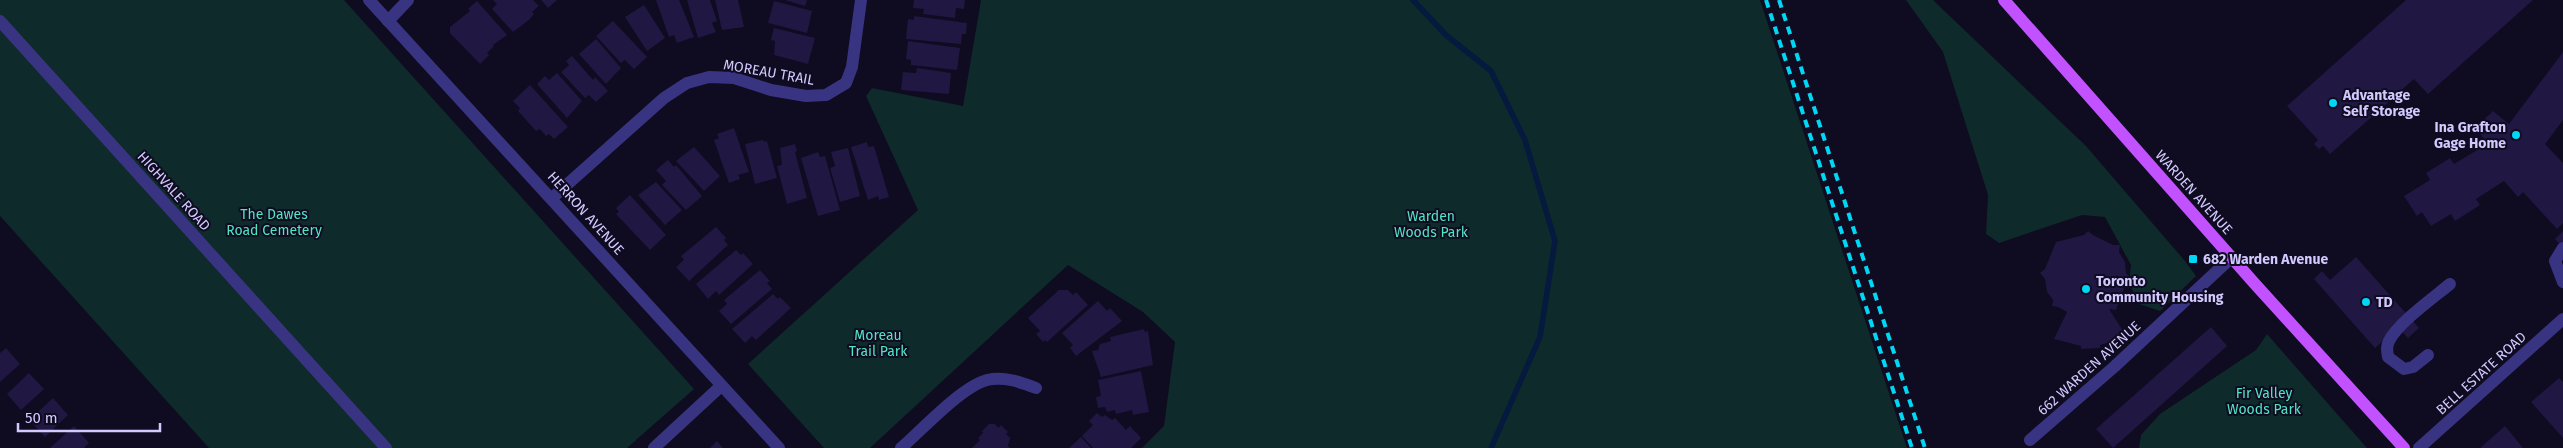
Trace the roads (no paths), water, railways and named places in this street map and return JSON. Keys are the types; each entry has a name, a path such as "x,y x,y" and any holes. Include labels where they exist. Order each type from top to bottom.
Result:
{"main road":[{"name":"WARDEN AVENUE","path":"2004,0 2404,448"}],"street":[{"name":"HERRON AVENUE","path":"369,0 779,448"},
{"path":"388,21 408,0"},
{"name":"MOREAU TRAIL","path":"552,198 664,98 687,83 709,77 734,78 771,90 806,96 826,95 846,83 852,67 861,0"},
{"name":"HIGHVALE ROAD","path":"0,21 386,448"},
{"path":"2563,248 2555,262 2563,282"},
{"name":"662 WARDEN AVENUE","path":"2030,440 2114,367 2232,257"},
{"path":"2428,355 2413,367 2404,369 2388,357 2386,348 2389,340 2414,313 2450,284"},
{"name":"BELL ESTATE ROAD","path":"2419,448 2562,322"},
{"path":"901,448 962,394 986,380 1012,379 1036,388"},
{"path":"654,448 721,386"}],"waterway":[{"path":"1413,0 1446,35 1491,71 1525,140 1555,241 1540,337 1491,448"}],"railway":[{"path":"1766,0 1912,448"},
{"path":"1779,0 1925,448"}],"place":[{"name":"Advantage Self Storage","path":"2333,103"},
{"name":"Ina Grafton Gage Home","path":"2516,135"},
{"name":"682 Warden Avenue","path":"2193,259"},
{"name":"Toronto Community Housing","path":"2086,289"},
{"name":"TD","path":"2366,302"}],"park label":[{"name":"The Dawes Road Cemetery","path":"274,222"},
{"name":"Warden Woods Park","path":"1431,224"},
{"name":"Moreau Trail Park","path":"878,344"},
{"name":"Fir Valley Woods Park","path":"2264,402"}]}
